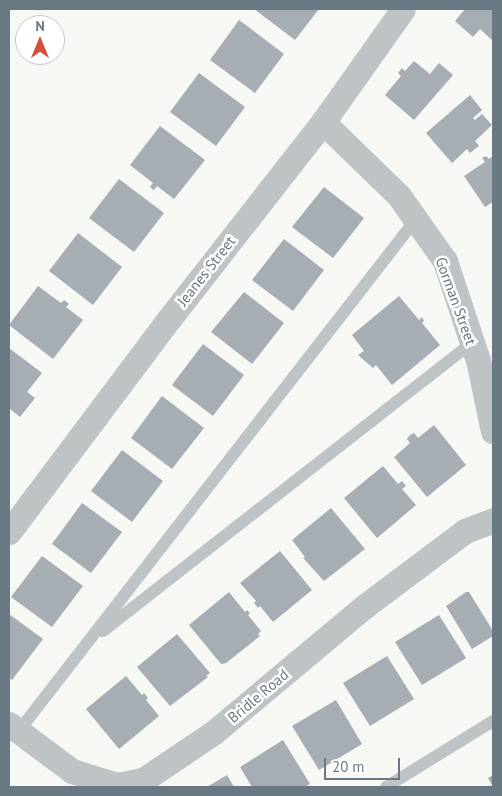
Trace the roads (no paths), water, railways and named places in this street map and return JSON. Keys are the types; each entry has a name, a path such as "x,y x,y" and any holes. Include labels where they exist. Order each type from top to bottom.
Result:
{"street":[{"name":"Jeanes Street","path":"9,532 169,319 323,122 403,9"},
{"name":"Gorman Street","path":"323,122 399,196 445,261 472,343 493,431"},
{"name":"Bridle Road","path":"14,728 72,771 116,785 143,780 213,733 365,606 465,531 493,520"}],"lane":[{"path":"14,728 87,643 416,219"},
{"path":"87,643 472,343"},
{"path":"386,787 493,721"}]}
